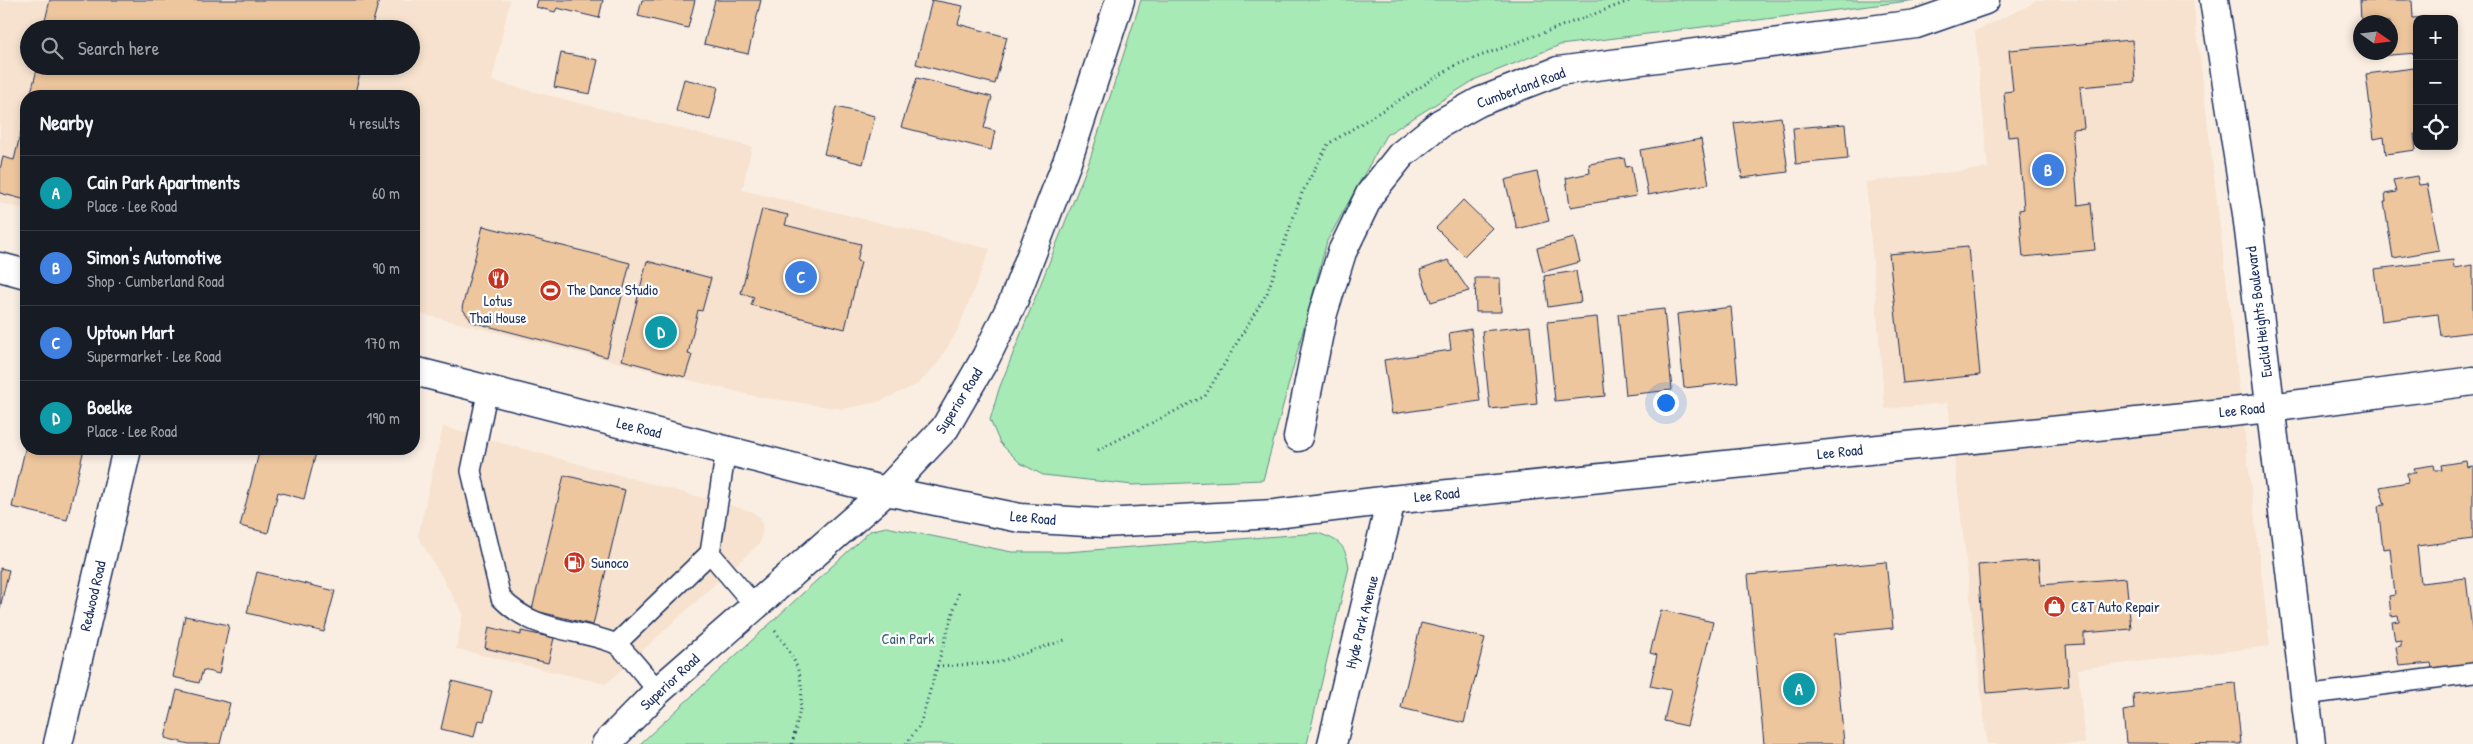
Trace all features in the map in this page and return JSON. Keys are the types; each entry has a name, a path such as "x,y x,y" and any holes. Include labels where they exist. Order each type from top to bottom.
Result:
{"street":[{"name":"Superior Road","path":"606,744 658,691 886,491 944,428 986,357 1013,302 1067,162 1120,0"},
{"name":"Cumberland Road","path":"1298,437 1323,313 1342,252 1370,194 1401,154 1440,123 1479,102 1558,71 1916,24 1986,0"},
{"name":"Euclid Heights Boulevard","path":"2214,0 2247,214 2311,744"},
{"path":"0,267 20,272"},
{"name":"Lee Road","path":"420,373 886,491 1020,518 1103,523 1275,514 1391,500 2270,408 2473,381"},
{"name":"Redwood Road","path":"58,744 126,455"},
{"name":"Hyde Park Avenue","path":"1332,744 1391,500"}],"lane":[{"path":"488,390 471,471 501,598 514,611 535,622 616,644 658,691"},
{"path":"616,644 710,553 726,450"},
{"path":"710,553 755,606"},
{"path":"2306,695 2473,673"}],"path":[{"path":"906,744 920,725 959,592"},
{"path":"774,630 791,651 802,681 802,705 792,744"},
{"path":"937,666 995,663 1068,639"}],"shaded area":[{"path":"0,0 510,0 492,81 752,147 742,190 990,249 958,330 937,364 918,384 878,402 843,409 754,396 420,313 420,90 20,90 20,208 0,203"},
{"path":"2036,0 2193,0 2270,646 2078,669 2085,744 1987,744 1948,403 1885,409 1866,182 1988,168 1975,31 2028,6"},
{"path":"443,427 751,511 760,517 763,528 760,543 606,684 456,649 463,614 418,536"}],"green space":[{"path":"1141,0 1916,0 1560,45 1476,79 1386,135 1327,241 1263,480 1133,485 1043,475 1020,463 1000,443 990,420 999,389 1089,162"},
{"name":"Cain Park","path":"886,527 1012,552 1066,552 1318,533 1332,538 1340,544 1346,553 1349,567 1307,744 640,744 870,531"}],"building":[{"path":"50,0 379,0 373,20 45,20"},
{"path":"538,0 603,0 599,18 557,8 555,12 536,7"},
{"path":"642,0 695,0 688,28 638,16"},
{"path":"715,0 761,0 748,54 704,44"},
{"path":"932,0 963,6 958,24 1007,37 995,84 916,64"},
{"path":"2360,0 2412,0 2413,53 2398,54 2398,15 2361,15"},
{"path":"2132,40 2135,82 2080,87 2084,128 2072,129 2078,205 2091,203 2095,250 2023,257 2019,210 2024,209 2018,136 2008,137 2004,92 2013,91 2009,50"},
{"path":"561,53 598,60 590,94 554,87"},
{"path":"2413,68 2413,150 2416,150 2386,154 2384,137 2374,139 2366,74"},
{"path":"36,75 360,75 356,90 32,90"},
{"path":"917,78 992,97 984,128 995,131 991,150 901,127"},
{"path":"684,79 718,87 710,120 676,111"},
{"path":"836,107 875,116 863,164 824,154"},
{"path":"1781,117 1788,172 1742,178 1734,123"},
{"path":"1845,124 1848,159 1796,164 1793,128"},
{"path":"20,136 20,198 0,193 0,169 3,157 14,160"},
{"path":"1701,139 1709,184 1648,195 1640,150"},
{"path":"1624,158 1626,167 1631,166 1636,196 1570,207 1566,178 1590,173 1589,164"},
{"path":"1537,172 1549,221 1517,229 1505,180"},
{"path":"2417,176 2419,185 2427,184 2439,250 2393,258 2384,202 2386,202 2385,194 2396,192 2393,180"},
{"path":"1463,200 1492,228 1464,256 1436,228"},
{"path":"762,209 788,215 785,225 861,244 857,261 861,262 845,329 751,305 754,297 741,293"},
{"path":"483,226 630,263 607,357 472,322 462,308"},
{"path":"1574,238 1580,262 1543,272 1537,248"},
{"path":"1968,247 1980,375 1903,383 1889,254"},
{"path":"1448,260 1469,291 1431,302 1420,270"},
{"path":"2453,260 2454,268 2473,265 2473,332 2441,336 2438,314 2381,321 2374,269"},
{"path":"647,261 711,278 702,311 698,310 688,354 692,355 685,377 622,360"},
{"path":"1576,271 1581,302 1548,307 1544,276"},
{"path":"1475,278 1500,278 1501,312 1476,312"},
{"path":"1731,307 1738,382 1684,388 1677,314"},
{"path":"1664,309 1672,390 1626,395 1618,314"},
{"path":"1597,317 1605,396 1555,401 1547,322"},
{"path":"1530,326 1537,404 1490,409 1482,331"},
{"path":"1471,329 1480,401 1392,414 1384,360 1451,350 1449,333"},
{"path":"24,455 83,455 67,520 12,507"},
{"path":"258,455 315,455 304,499 278,492 268,533 240,526"},
{"path":"2466,461 2467,467 2473,466 2473,539 2417,546 2421,583 2466,578 2473,638 2473,664 2432,668 2431,663 2399,666 2396,647 2401,646 2401,640 2395,641 2392,622 2399,621 2398,615 2391,616 2389,596 2395,595 2390,548 2383,549 2378,506 2385,505 2380,487 2408,482 2407,473 2416,473 2414,468 2434,465 2435,470 2442,470 2441,465"},
{"path":"564,475 625,490 593,625 532,610"},
{"name":"C&T Auto Repair","path":"2039,560 2041,585 2126,578 2131,629 2084,633 2084,644 2066,645 2069,686 1987,693 1978,565"},
{"path":"1886,562 1893,628 1834,634 1844,744 1764,744 1748,575"},
{"path":"0,568 9,570 0,608"},
{"path":"257,572 335,591 324,632 247,613"},
{"path":"1661,610 1713,622 1687,726 1664,721 1671,690 1650,686 1657,655 1650,653"},
{"path":"185,616 229,625 219,674 203,670 199,683 173,677"},
{"path":"1421,623 1485,638 1464,723 1401,708"},
{"path":"489,627 521,635 521,631 554,638 548,663 485,648"},
{"path":"452,681 492,691 484,721 478,720 474,737 441,729"},
{"path":"2235,683 2241,744 2126,743 2123,711 2134,709 2133,694"},
{"path":"177,690 230,703 220,744 189,744 165,738"}],"place":[{"name":"Simon's Automotive","path":"2048,170"},
{"name":"Uptown Mart","path":"801,277"},
{"name":"Lotus Thai House","path":"498,278"},
{"name":"The Dance Studio","path":"551,290"},
{"name":"Boelke","path":"661,332"},
{"name":"Sunoco","path":"575,563"},
{"name":"C&T Auto Repair","path":"2055,607"},
{"name":"Cain Park Apartments","path":"1799,689"}]}
